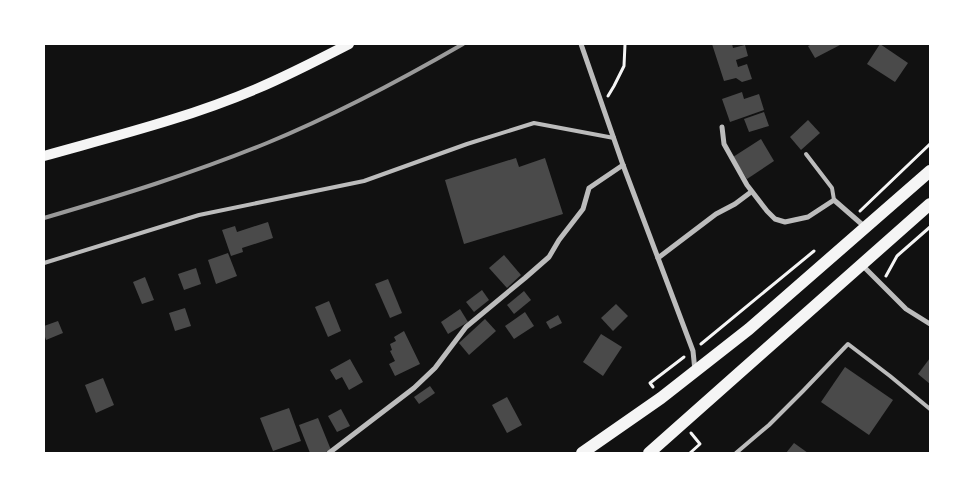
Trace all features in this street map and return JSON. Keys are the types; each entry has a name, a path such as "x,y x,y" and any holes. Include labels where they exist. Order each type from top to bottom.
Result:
{"main road":[{"path":"44,156 129,132 255,90 299,70 348,44"},
{"path":"582,453 654,403 749,329 930,171"},
{"path":"649,453 930,204"}],"street":[{"path":"581,44 693,351 695,372"},
{"path":"722,127 724,144 751,192 776,219 785,222 808,217 834,200 866,228"},
{"path":"329,453 414,388 435,368 466,328 549,256 583,209 589,188 624,165"},
{"path":"658,258 716,214 735,204 751,192"},
{"path":"862,265 906,309 930,324"}],"lane":[{"path":"44,263 199,215 364,180 534,123 614,138"},
{"path":"806,154 832,188 834,200"},
{"path":"736,453 769,425 848,344 930,409"}],"path":[{"path":"603,105 624,66 625,44"},
{"path":"854,217 930,144"},
{"path":"881,285 897,256 930,227"},
{"path":"655,390 650,383 693,351 819,247"},
{"path":"688,431 700,444 690,453"}],"building":[{"path":"712,44 732,44 733,48 745,45 748,56 736,60 738,67 747,64 752,79 742,82 736,78 724,81"},
{"path":"812,44 840,45 815,58 808,46"},
{"path":"880,44 908,63 895,82 867,64"},
{"path":"742,92 744,99 759,94 764,110 730,122 722,99"},
{"path":"764,112 769,126 749,132 744,119"},
{"path":"808,120 820,133 801,150 790,137"},
{"path":"761,139 774,161 747,179 733,157"},
{"path":"516,158 519,167 545,158 563,214 464,244 445,180"},
{"path":"268,222 273,238 242,248 243,252 231,256 222,230 235,226 237,232"},
{"path":"228,253 237,276 216,284 208,260"},
{"path":"504,255 521,275 507,288 489,268"},
{"path":"196,268 201,284 184,290 178,274"},
{"path":"145,277 154,300 142,304 133,282"},
{"path":"388,279 402,313 390,318 375,284"},
{"path":"482,290 489,300 474,312 466,302"},
{"path":"524,291 531,300 514,314 507,305"},
{"path":"329,301 341,331 328,337 315,307"},
{"path":"616,304 628,316 613,331 601,318"},
{"path":"185,308 191,326 175,331 169,313"},
{"path":"460,309 468,322 448,334 441,322"},
{"path":"525,312 534,326 514,339 505,326"},
{"path":"558,315 562,323 550,329 546,322"},
{"path":"485,319 496,331 469,355 459,343"},
{"path":"58,321 63,333 46,340 44,326"},
{"path":"404,331 420,364 395,376 389,364 395,361 390,351 392,350 390,344 396,341 394,337"},
{"path":"601,334 622,347 603,376 583,362"},
{"path":"930,358 930,384 918,374"},
{"path":"350,359 363,382 349,390 342,377 336,380 330,370"},
{"path":"845,367 893,400 869,435 821,402"},
{"path":"103,378 114,405 96,413 85,385"},
{"path":"430,386 435,393 419,404 414,397"},
{"path":"507,397 522,425 507,433 492,405"},
{"path":"289,408 301,441 273,451 260,418"},
{"path":"341,409 350,426 337,432 328,416"},
{"path":"318,418 331,450 323,453 310,453 299,425"},
{"path":"794,443 808,453 786,453"}],"railway":[{"path":"44,218 156,184 267,143 366,97 463,44"}]}
